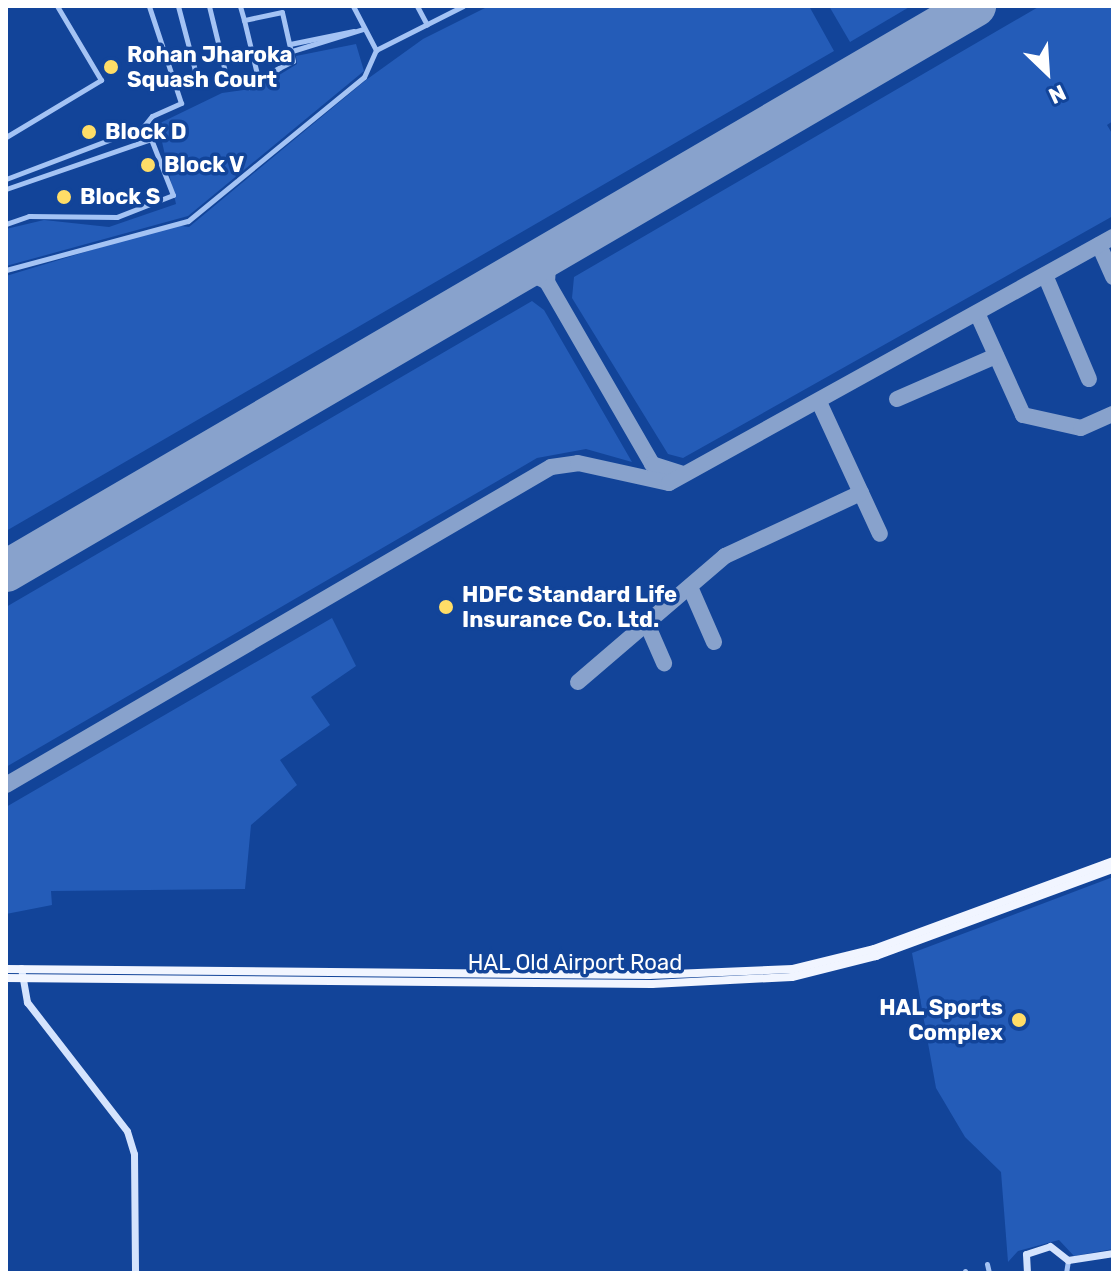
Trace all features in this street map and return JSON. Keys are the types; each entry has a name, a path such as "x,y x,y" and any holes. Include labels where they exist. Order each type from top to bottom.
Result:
{"main road":[{"name":"HAL Old Airport Road","path":"20,973 35,968 643,980 793,969 851,956 1113,861"},
{"name":"HAL Old Airport Road","path":"20,973 643,980 792,977 838,966 1113,869"},
{"path":"6,969 20,973"},
{"path":"6,978 20,973"},
{"path":"20,973 27,1002 127,1131 134,1154 135,1273"},
{"path":"1027,1273 1026,1254 1041,1249 1056,1247 1068,1260 1113,1253"}],"street":[{"path":"6,137 101,80 57,6"},
{"path":"6,179 143,127 152,116 181,103 149,6"},
{"path":"178,6 197,78"},
{"path":"209,6 228,84 293,61 282,12 244,20"},
{"path":"240,6 257,74"},
{"path":"353,6 376,50"},
{"path":"417,6 427,25"},
{"path":"6,270 192,218 364,77 376,50 463,6"},
{"path":"291,48 363,29"},
{"path":"249,87 280,67"},
{"path":"6,189 151,139 173,195 117,217 29,216 6,224"},
{"path":"1066,1273 1068,1260"},
{"path":"987,1264 989,1273"}],"shaded area":[{"path":"489,6 809,6 834,51 6,531 6,276 174,225 189,227 366,80 423,39"},
{"path":"829,6 911,6 850,42"},
{"path":"1040,6 1113,6 1113,121 1107,125 1113,135 1113,216 683,458 668,454 572,298 574,277"},
{"path":"356,44 364,71 188,216 6,266 6,229 44,220 109,227 176,204 158,124 222,93 258,88 297,64 296,56"},
{"path":"532,301 544,310 632,462 586,449 537,458 6,767 6,607"},
{"path":"332,618 356,666 311,697 330,725 280,760 297,785 251,825 245,889 51,891 52,905 6,914 6,807"},
{"name":"HAL Sports Complex","path":"1113,877 1113,1249 1074,1256 1059,1240 1018,1251 1008,1262 1001,1172 965,1137 936,1088 912,953"}],"taxiway":[{"path":"6,785 551,467 578,463 669,483 1113,237"},
{"path":"1099,245 1113,277"},
{"path":"547,282 549,254"},
{"path":"522,269 547,282 652,464 683,474"},
{"path":"1045,275 1089,379"},
{"path":"977,313 1023,415 1081,428 1113,414"},
{"path":"897,399 996,356"},
{"path":"819,402 880,534"},
{"path":"578,682 725,556 861,493"},
{"path":"690,587 714,642"},
{"path":"647,624 664,663"}],"runway":[{"path":"6,571 975,6"}],"place":[{"name":"Rohan Jharoka Squash Court","path":"111,67"},
{"name":"Block D","path":"89,132"},
{"name":"Block V","path":"148,165"},
{"name":"Block S","path":"64,197"},
{"name":"HDFC Standard Life Insurance Co. Ltd.","path":"446,607"},
{"name":"HAL Sports Complex","path":"1019,1020"}]}
